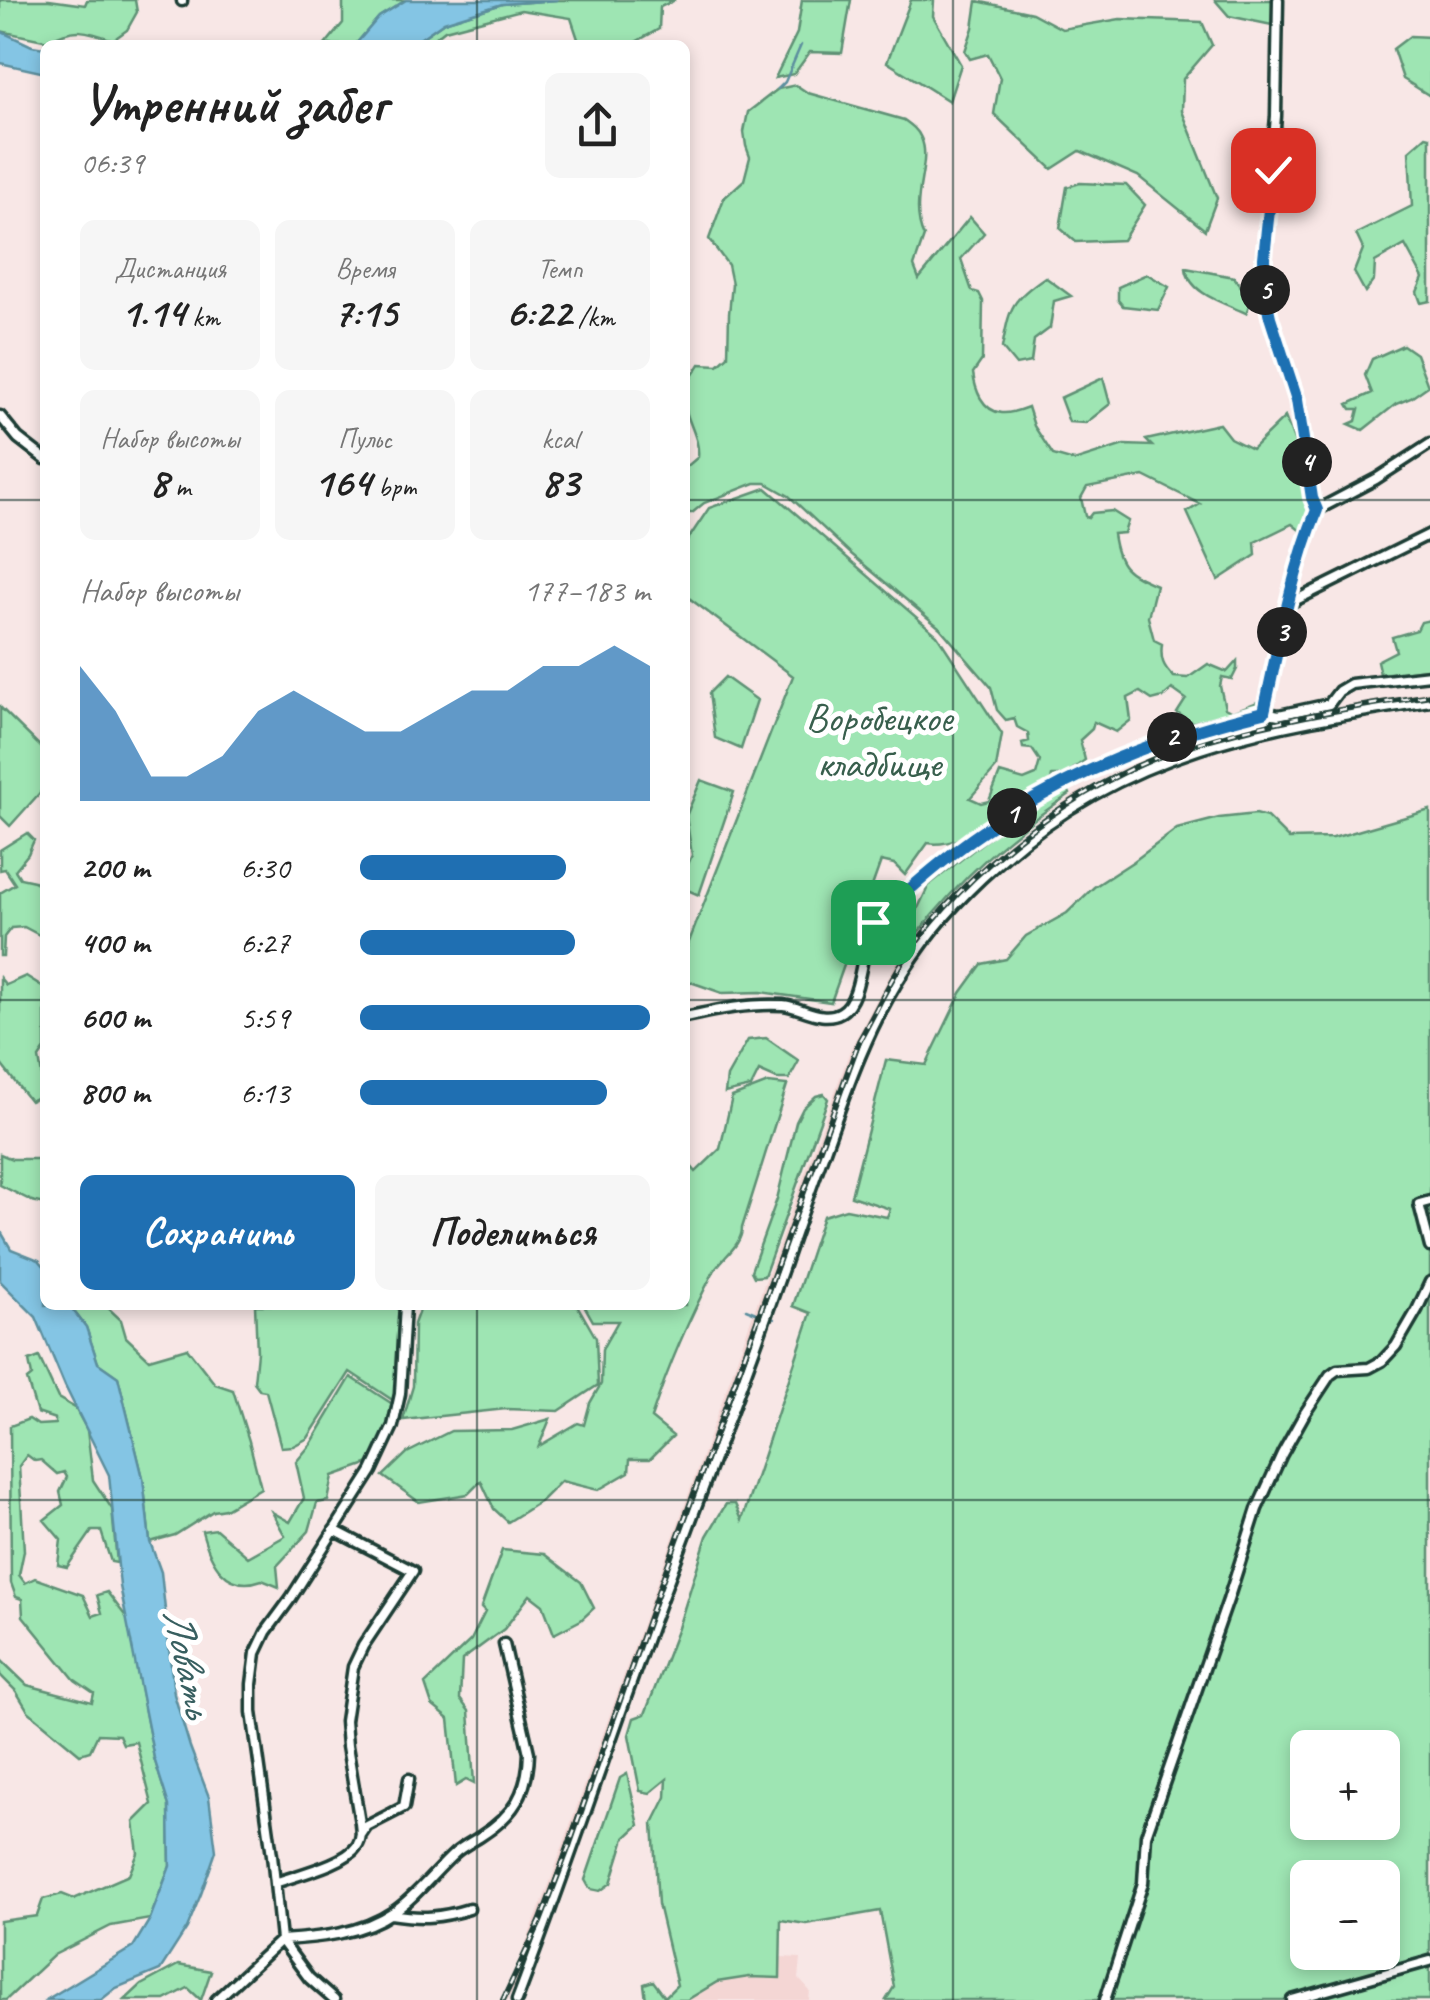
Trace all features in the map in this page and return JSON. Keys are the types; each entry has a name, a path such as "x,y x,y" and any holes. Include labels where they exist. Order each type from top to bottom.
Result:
{"street":[{"path":"1278,0 1276,116 1264,258 1265,294 1297,400 1317,510"},
{"path":"0,416 18,438 40,455"},
{"path":"1264,712 1288,604 1317,510 1430,444"},
{"path":"1288,604 1430,534"},
{"path":"690,1016 731,1007 786,1005 828,1017 844,1011 853,999 873,922 984,830 1049,791 1125,754 1194,729 1264,712 1279,715 1329,704 1351,684 1430,675"},
{"path":"517,2000 847,1086 875,1022 906,968 941,922 994,866 1042,828 1102,789 1183,753 1239,736 1430,701"},
{"path":"1430,1201 1419,1204 1430,1248"},
{"path":"1105,2000 1144,1883 1146,1835 1257,1508 1298,1427 1330,1375 1337,1370 1369,1368 1382,1361 1418,1310 1430,1282"},
{"path":"328,1998 281,1940 252,1712 252,1684 256,1653 266,1632 372,1471 393,1426 400,1394 405,1310"},
{"path":"334,1530 413,1571 353,1667 345,1721 346,1746 361,1835"},
{"path":"216,2000 281,1940 346,1933 391,1914 459,1850 511,1811 521,1794 528,1753 504,1644"},
{"path":"275,1882 351,1852 367,1826 404,1807 410,1779"},
{"path":"391,1914 442,1917 469,1909"},
{"path":"1292,2000 1430,1961"}],"shaded area":[{"path":"1430,691 1430,699 1266,728 1191,748 1141,768 1084,798 990,867 905,964 862,1043 554,1894 521,1974 507,2000 501,2000 550,1882 851,1048 898,960 973,874 1077,793 1186,743 1340,707"},
{"path":"781,1957 801,1958 799,1979 810,1991 809,2000 687,2000 716,1982 780,1978"}],"green space":[{"path":"0,0 85,5 87,0 135,0 137,12 127,30 113,40 80,31 43,40 0,31"},
{"path":"343,0 406,0 379,17 359,40 329,40 343,23"},
{"path":"675,0 660,7 659,29 639,40 578,40 571,18 521,10 445,30 432,40 418,40 444,22 502,4"},
{"path":"802,0 851,0 842,53 810,52 794,74 775,78 797,33"},
{"path":"911,0 934,0 933,16 961,65 949,101 887,62"},
{"path":"1215,0 1275,0 1272,25 1229,16"},
{"path":"977,1 1032,13 1062,29 1120,19 1202,22 1212,45 1183,79 1182,111 1217,198 1205,230 1138,176 1080,151 1052,169 994,114 1000,78 988,54 970,59 965,51"},
{"path":"1410,36 1430,37 1430,96 1403,79 1393,49"},
{"name":"Воробецкое кладбище","path":"796,85 808,93 904,120 918,133 924,148 918,210 924,237 914,266 919,279 970,217 984,233 961,259 972,291 979,293 983,301 982,360 973,373 978,392 989,408 1005,413 1028,407 1034,426 1053,455 1074,461 1124,445 1152,446 1146,440 1219,424 1230,438 1252,449 1285,417 1302,461 1310,509 1302,532 1292,524 1255,542 1256,555 1218,580 1187,512 1200,504 1144,476 1087,487 1081,498 1085,516 1112,511 1128,521 1124,533 1113,534 1121,562 1156,585 1148,617 1154,640 1162,644 1167,670 1174,677 1188,678 1208,664 1227,672 1237,661 1232,679 1222,677 1225,708 1232,712 1263,700 1262,708 1197,725 1177,713 1186,699 1172,689 1152,700 1140,692 1128,698 1131,720 1116,732 1094,722 1080,740 1085,760 1064,776 1052,776 1050,784 972,834 928,843 905,875 894,864 881,861 831,1002 761,992 722,993 690,982 690,939 793,676 690,599 690,536 709,508 766,488 937,635 1002,734 996,768 970,798 981,803 989,801 1000,773 1024,780 1036,775 1040,761 1032,749 1023,748 1022,743 1029,741 1028,733 1017,727 1014,718 1006,720 997,710 991,687 940,628 789,496 766,483 755,483 704,503 690,513 690,464 698,457 698,448 690,423 690,379 700,364 718,365 728,356 732,284 728,265 709,239 724,198 744,180 750,157 744,132 748,112 778,89"},
{"path":"1426,136 1430,137 1430,301 1421,303 1417,292 1423,278 1405,245 1375,262 1374,280 1365,292 1354,272 1363,249 1356,234 1412,206 1409,151"},
{"path":"1080,183 1126,185 1145,205 1123,240 1076,242 1060,228 1067,187"},
{"path":"1186,268 1234,277 1251,301 1246,313 1201,291"},
{"path":"1147,274 1169,287 1158,310 1123,306 1118,300 1118,287"},
{"path":"1045,277 1071,296 1054,301 1050,328 1034,340 1031,362 1016,365 1002,348 1010,314 1018,299"},
{"path":"1403,345 1416,354 1428,386 1396,404 1363,430 1349,424 1356,421 1359,409 1351,409 1348,404 1372,393 1365,375 1372,359"},
{"path":"1103,378 1110,404 1086,423 1069,422 1060,398"},
{"path":"1430,620 1430,669 1380,674 1377,661 1396,651 1392,637 1417,630 1421,622"},
{"path":"725,677 757,700 741,749 715,738 709,693"},
{"path":"0,707 40,746 40,793 10,826 0,816"},
{"path":"701,780 734,792 699,895 690,891 690,806"},
{"path":"1068,789 1070,794 986,859 911,937 909,927 929,885 992,835"},
{"path":"1430,810 1430,2000 886,2000 894,1987 880,1911 806,1924 781,1920 780,1978 717,1982 687,2000 646,2000 644,1984 653,1981 665,1997 677,1985 658,1904 653,1823 666,1797 667,1779 650,1793 640,1791 629,1735 634,1718 645,1714 707,1536 726,1504 735,1504 742,1520 811,1313 793,1306 823,1216 846,1209 887,1217 890,1209 851,1196 886,1060 926,1065 961,993 982,964 1006,959 1026,936 1067,913 1094,887 1177,829 1256,814 1267,817 1289,839 1333,838"},
{"path":"27,833 34,840 15,870 20,878 40,885 40,935 24,927 11,928 4,937 3,956 0,893 15,884 5,869 0,870 0,850"},
{"path":"26,976 40,985 40,1096 30,1101 0,1063 0,978 6,985"},
{"path":"766,1038 799,1061 789,1079 777,1079 759,1071 751,1087 725,1093 727,1077 748,1040"},
{"path":"768,1083 787,1085 741,1234 704,1291 651,1418 673,1436 650,1459 630,1459 629,1472 598,1490 561,1481 541,1501 508,1522 494,1509 481,1481 468,1494 419,1502 383,1476 407,1453 451,1431 512,1430 550,1419 539,1446 578,1423 584,1425 601,1384 602,1349 618,1321 593,1321 587,1310 690,1310 690,1165 696,1172 720,1149 732,1097"},
{"path":"824,1094 828,1099 764,1276 754,1277 751,1271 777,1199 796,1122 803,1108"},
{"path":"0,1154 12,1159 40,1159 40,1203 0,1185"},
{"path":"73,1310 110,1310 121,1320 126,1337 149,1359 187,1348 215,1384 233,1390 261,1488 175,1535 150,1542 143,1478 118,1377 98,1363 86,1327"},
{"path":"255,1310 400,1310 400,1365 394,1401 350,1372 308,1438 293,1446 281,1447 266,1391 254,1382"},
{"path":"419,1310 580,1310 596,1338 598,1385 559,1411 506,1409 403,1420 413,1386 414,1324"},
{"path":"39,1357 58,1398 75,1408 87,1430 93,1480 112,1509 117,1563 111,1562 101,1531 92,1531 67,1567 58,1565 61,1540 44,1520 63,1505 60,1492 67,1477 27,1455 19,1466 24,1551 19,1575 25,1583 35,1578 83,1595 93,1616 102,1613 97,1595 107,1592 127,1618 154,1758 169,1806 170,1866 150,1919 111,1926 54,1955 6,2000 0,2000 0,1921 37,1916 43,1899 62,1894 74,1899 129,1875 138,1853 134,1822 152,1804 136,1742 123,1744 119,1735 98,1734 90,1751 80,1754 28,1711 0,1675 0,1659 27,1685 92,1702 94,1693 75,1680 23,1616 22,1599 16,1597 11,1583 10,1426 29,1419 38,1425 55,1424 55,1419 37,1413 27,1380 32,1376 29,1361"},
{"path":"351,1377 394,1405 370,1463 333,1476 328,1501 317,1503 309,1531 277,1566 279,1587 262,1580 249,1583 229,1578 215,1563 202,1531 216,1529 248,1557 285,1536 272,1512 290,1522 304,1498 296,1462"},
{"path":"502,1550 544,1554 581,1582 594,1608 554,1634 543,1605 530,1595 504,1629 462,1660 460,1699 469,1711 474,1784 466,1780 456,1786 449,1719 432,1705 425,1684 471,1640 485,1612 481,1608"},
{"path":"627,1774 639,1825 625,1838 611,1883 600,1891 590,1889 585,1880 620,1778"},
{"path":"178,1965 211,1971 201,2000 188,1988 165,2000 125,2000 141,1985"}],"water":[{"path":"406,0 558,0 502,4 444,22 418,40 359,40 379,17"},
{"path":"0,31 40,47 40,72 0,63"},
{"name":"Ловать","path":"0,1230 11,1249 40,1261 40,1310 73,1310 86,1327 98,1363 118,1377 143,1478 150,1542 161,1572 174,1694 209,1797 216,1851 187,1928 160,1970 116,1988 101,2000 46,2000 133,1947 150,1919 170,1866 169,1806 154,1758 120,1586 109,1475 36,1317 0,1281"}],"waterway":[{"path":"778,89 801,45"},
{"path":"746,1309 756,1313"},
{"path":"770,1317 774,1319"}],"railway":[{"path":"503,2000 540,1922 568,1849 859,1041 903,961 960,891 994,860 1030,830 1108,780 1191,745 1250,728 1430,695"}],"route":[{"path":"873,922 984,830 1049,791 1125,754 1194,729 1264,712 1288,604 1317,510 1297,400 1265,294 1264,258 1273,170"}]}
